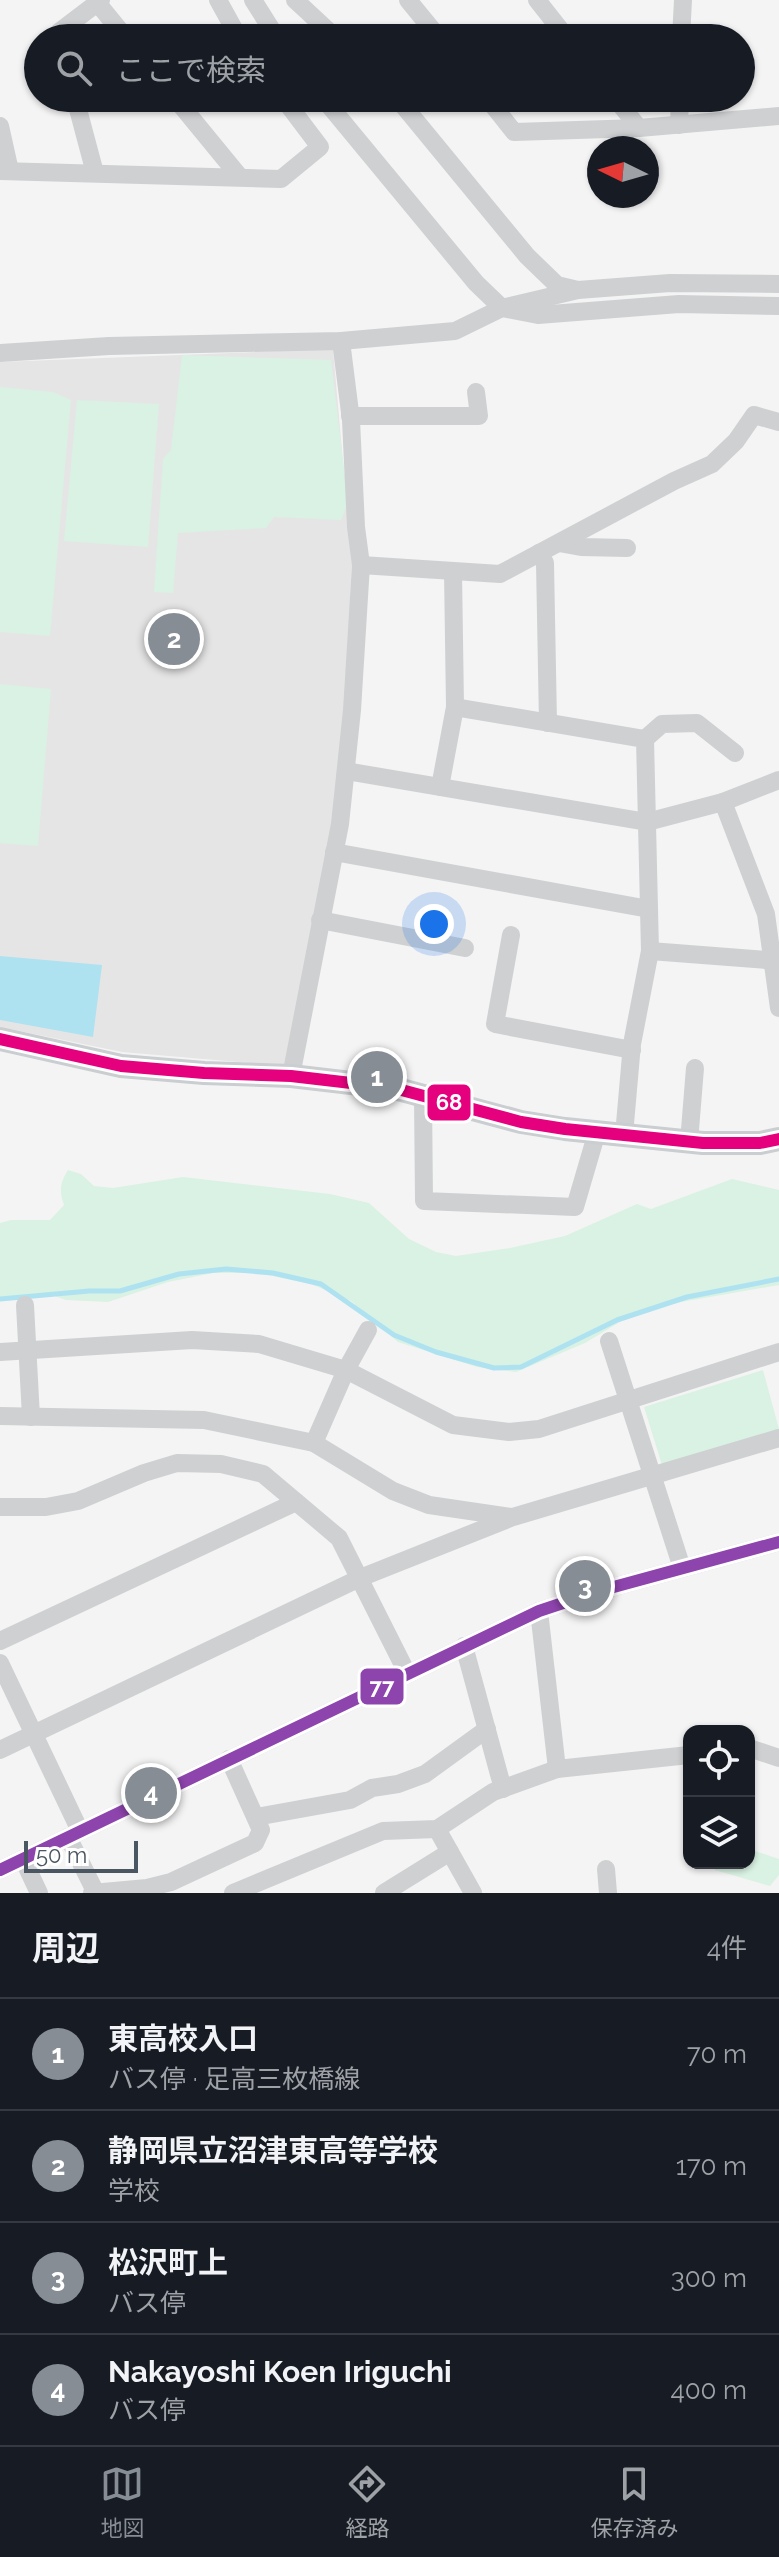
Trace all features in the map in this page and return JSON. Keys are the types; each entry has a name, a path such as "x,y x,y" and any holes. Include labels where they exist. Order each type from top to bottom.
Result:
{"main road":[{"path":"0,1039 121,1066 291,1076 394,1088 521,1122 597,1132 737,1144 779,1139"}],"street":[{"path":"218,0 231,24"},
{"path":"253,0 268,24"},
{"path":"295,0 321,24"},
{"path":"408,0 428,24"},
{"path":"537,0 556,24"},
{"path":"682,24 683,0"},
{"path":"69,24 98,1 115,24"},
{"path":"79,112 95,173"},
{"path":"186,112 239,176"},
{"path":"0,126 5,171 281,179 320,147 294,112"},
{"path":"335,112 476,283 502,308 538,315 679,304 779,306"},
{"path":"409,112 545,276 557,285 578,290"},
{"path":"498,112 514,132 639,128 779,116"},
{"path":"626,112 639,128"},
{"path":"679,112 679,125"},
{"path":"0,353 109,346 341,341 455,331 502,308 578,290 670,283 779,284"},
{"path":"291,1076 340,824 361,565 341,341"},
{"path":"350,416 479,416 476,392"},
{"path":"361,565 500,574 674,481 712,464 736,441 754,415 779,422"},
{"path":"559,543 627,548"},
{"path":"539,553 545,563 548,723"},
{"path":"440,787 455,707 453,571"},
{"path":"455,707 645,739"},
{"path":"624,1135 632,1050 650,951 645,739 662,724 697,723 735,753"},
{"path":"346,771 647,822 723,802 772,783"},
{"path":"723,802 766,914 776,960 779,1008"},
{"path":"334,852 649,909"},
{"path":"320,920 465,948"},
{"path":"511,935 495,1024 632,1050"},
{"path":"650,951 776,960"},
{"path":"689,1142 695,1068"},
{"path":"423,1097 424,1201 575,1207 597,1132"},
{"path":"25,1305 31,1417"},
{"path":"314,1443 346,1370 368,1330"},
{"path":"0,1352 170,1341 228,1340 259,1344 346,1370 439,1420 509,1432 539,1429 779,1352"},
{"path":"609,1341 682,1568"},
{"path":"0,1416 204,1420 314,1443 393,1491 429,1505 513,1517"},
{"path":"0,1750 360,1578 513,1517 779,1438"},
{"path":"0,1507 46,1507 78,1501 144,1473 177,1463 221,1464 263,1474 339,1538 407,1673"},
{"path":"0,1641 296,1502"},
{"path":"0,1870 539,1611 779,1542"},
{"path":"539,1611 557,1769"},
{"path":"464,1646 503,1789"},
{"path":"0,1663 74,1834 94,1893 147,1888 171,1882 255,1843 261,1830 229,1759"},
{"path":"256,1817 350,1800 372,1788 398,1784 425,1774 487,1729"},
{"path":"755,1750 779,1758"},
{"path":"233,1893 383,1831 437,1829 493,1792 557,1769 683,1756"},
{"path":"437,1829 473,1893"},
{"path":"384,1893 450,1852"},
{"path":"23,1859 39,1893"},
{"path":"606,1869 608,1893"}],"shaded area":[{"path":"333,349 352,563 345,715 333,824 285,1066 122,1052 0,1027 0,362"}],"green space":[{"path":"182,355 331,360 348,502 341,520 274,517 266,528 178,533 173,593 154,592 163,459 171,450"},
{"path":"0,387 53,392 71,400 50,636 0,632"},
{"path":"77,400 159,404 148,547 64,541"},
{"path":"0,684 51,689 38,846 0,843"},
{"path":"68,1170 81,1174 94,1186 113,1188 183,1177 330,1194 369,1203 409,1239 436,1252 456,1256 565,1236 637,1204 651,1209 732,1179 779,1190 779,1285 681,1302 633,1314 585,1343 516,1372 477,1367 398,1342 351,1301 311,1284 258,1273 213,1273 168,1282 108,1302 66,1300 49,1294 0,1301 0,1223 50,1220 64,1205 61,1187"},
{"path":"763,1370 779,1429 662,1465 644,1407"},
{"path":"755,1851 779,1859 779,1875 770,1886 715,1870 755,1869"}],"water":[{"path":"0,956 102,965 93,1037 0,1020"}],"waterway":[{"path":"0,1299 120,1291 179,1274 226,1269 273,1273 321,1284 394,1335 436,1352 494,1368 521,1367 617,1320 687,1297 779,1279"}],"transit line":[{"name":"68","path":"0,1039 121,1066 291,1076 394,1088 521,1122 565,1129 703,1143 760,1143 779,1139"},
{"name":"77","path":"0,1870 539,1611 599,1591 779,1542"}],"place":[{"name":"静岡県立沼津東高等学校","path":"174,639"},
{"name":"東高校入口","path":"377,1077"},
{"name":"松沢町上","path":"585,1586"},
{"name":"Nakayoshi Koen Iriguchi","path":"151,1793"}]}
